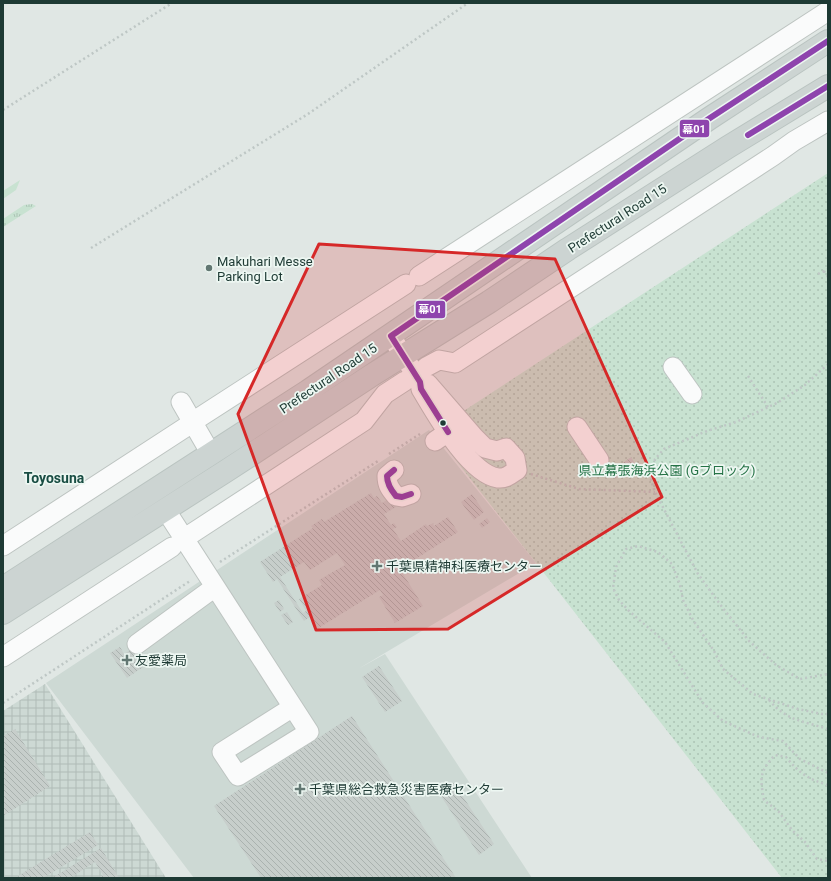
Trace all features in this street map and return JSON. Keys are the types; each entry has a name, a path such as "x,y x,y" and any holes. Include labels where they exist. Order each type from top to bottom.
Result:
{"main road":[{"name":"Prefectural Road 15","path":"3,588 391,336 710,118 828,41"},
{"name":"Prefectural Road 15","path":"3,613 403,355 489,302 575,245 828,86"}],"street":[{"path":"3,546 828,11"},
{"path":"191,534 364,421 385,394 417,377 439,360 455,363 794,141 828,121"},
{"path":"391,336 417,377 436,435 461,462 499,478 509,476 517,470 515,458 506,448 497,451 485,448 428,384 417,377"},
{"path":"673,367 692,394"},
{"path":"181,402 210,454"},
{"path":"577,427 599,460"},
{"path":"461,462 474,447 474,437"},
{"path":"386,462 387,484 392,491 396,496 402,497 411,494"},
{"path":"165,509 293,707"},
{"path":"3,657 172,547"},
{"path":"137,644 215,587"}],"path":[{"path":"3,110 172,3"},
{"path":"91,248 308,114 468,3"},
{"path":"818,274 828,269"},
{"path":"824,271 828,277"},
{"path":"828,364 805,385 777,404 736,422 664,449 655,459 651,480 655,492 698,574 722,607 750,641 776,665 800,679 828,674"},
{"path":"748,376 768,408"},
{"path":"220,562 386,462 436,435"},
{"path":"517,470 579,489 655,492"},
{"path":"828,714 804,710 753,694 723,669 714,651 693,620 683,600 680,585 672,564 658,552 638,546 626,549 616,567 613,588 619,600 629,611 665,642 703,703 723,721 759,736 783,741 800,759 828,773"},
{"path":"3,703 190,581"},
{"path":"769,699 777,710 795,720 828,729"},
{"path":"828,785 814,781 796,769 786,757 775,755 765,766 760,780 764,800 779,812 792,830 805,842 817,859 828,861"}],"highlighted area":[{"path":"319,244 555,259 662,497 448,629 316,630 238,414"}],"shaded area":[{"name":"千葉県総合救急災害医療センター","path":"429,430 536,563 358,669 385,654 532,878 194,878 46,683"},
{"path":"45,684 166,878 3,878 3,711"}],"green space":[{"name":"県立幕張海浜公園 (Gブロック)","path":"828,173 828,878 782,878 433,431"},
{"path":"20,180 16,190 3,199 3,191"},
{"path":"32,204 36,206 3,227 3,219 24,205"}],"building":[{"path":"631,457 636,465 615,479 610,472"},
{"path":"371,493 374,498 377,496 382,503 390,498 396,507 384,514 391,525 394,523 397,527 393,529 401,541 426,524 427,526 433,523 434,526 448,517 458,532 400,569 423,606 395,623 379,597 383,595 380,590 317,629 310,617 304,621 277,579 273,582 260,562 313,528 311,526 322,519 324,522","holes":["337,553 345,565 319,580 322,585 299,599 306,611 303,613 280,577 304,562 310,570"]},
{"path":"472,494 484,512 474,520 461,502"},
{"path":"487,518 490,522 482,528 479,524"},
{"path":"279,600 284,609 280,612 274,603"},
{"path":"287,612 293,622 288,625 281,615"},
{"name":"友愛薬局","path":"120,647 124,654 132,649 143,667 127,678 110,653"},
{"path":"379,666 402,701 385,712 362,677"},
{"name":"千葉県総合救急災害医療センター","path":"352,716 456,878 261,878 214,806"},
{"path":"15,729 50,786 3,816 3,736"},
{"path":"454,783 494,844 479,855 439,793"},
{"path":"90,832 98,845 43,878 19,878 18,876"},
{"path":"101,848 119,878 97,878 103,875 95,862 70,878 52,878"}],"transit line":[{"name":"幕01","path":"448,432 421,389 420,382 391,336 710,118 828,41"},
{"name":"幕01","path":"748,135 828,86"},
{"name":"幕01","path":"394,470 387,476 392,491 396,496 402,497 411,494"}],"place":[{"name":"Makuhari Messe Parking Lot","path":"209,268"},
{"name":"千葉県精神科医療センター","path":"377,566"},
{"name":"友愛薬局","path":"127,660"},
{"name":"千葉県総合救急災害医療センター","path":"300,789"}],"district":[{"name":"Toyosuna","path":"54,478"}]}
